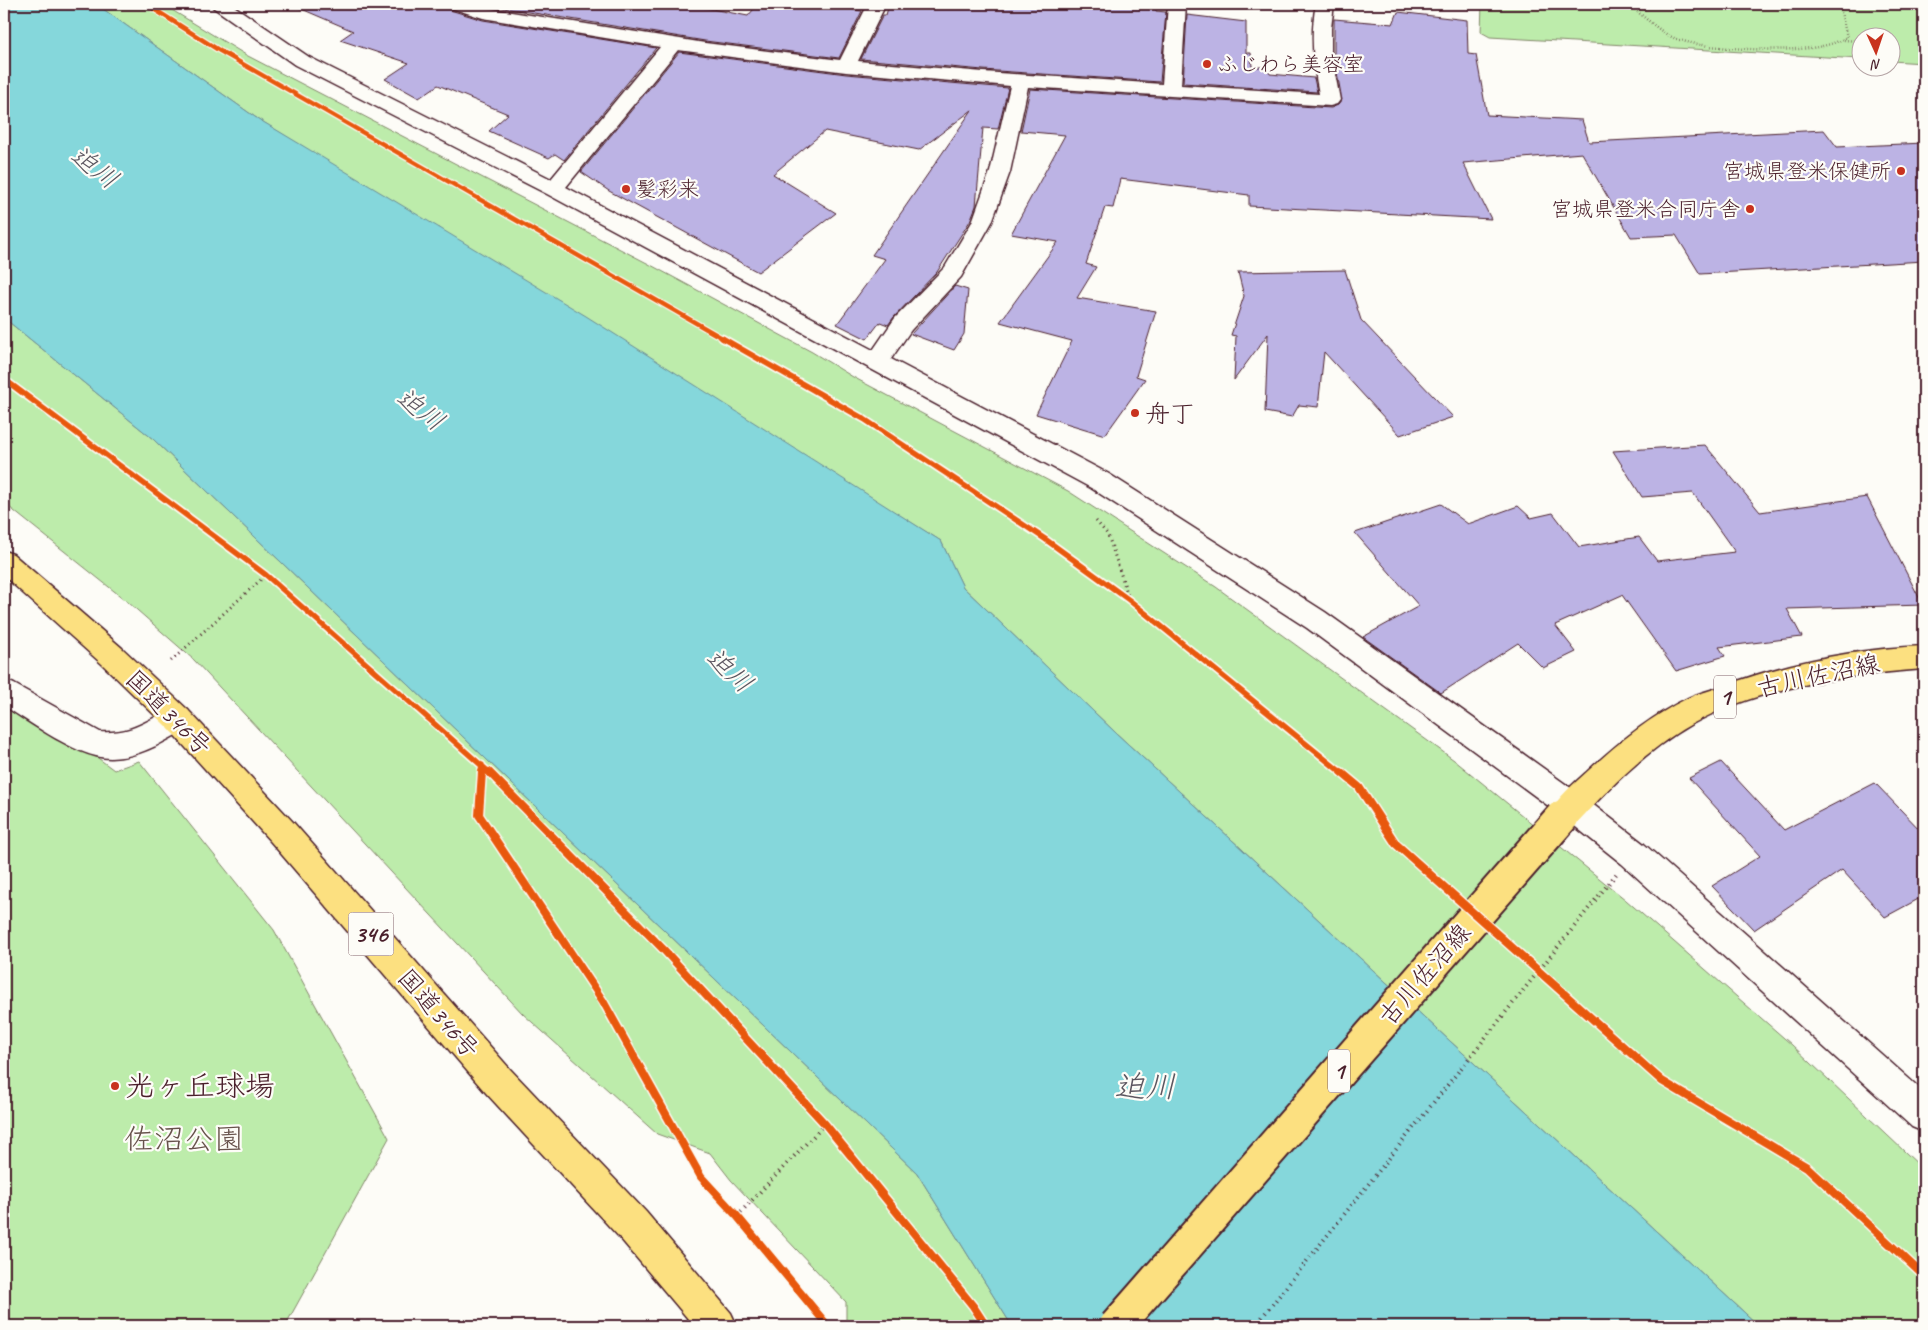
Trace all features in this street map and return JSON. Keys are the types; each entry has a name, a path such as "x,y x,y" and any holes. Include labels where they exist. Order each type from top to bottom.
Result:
{"main road":[{"name":"国道346号","path":"4,561 112,656 178,718 282,832 498,1081 633,1225 718,1326"},
{"name":"古川佐沼線","path":"1116,1326 1567,811 1614,764 1651,736 1698,707 1762,684 1827,668 1924,657"}],"street":[{"path":"220,4 302,61 554,190 1100,481 1316,620 1567,811 1633,854 1924,1115"},
{"path":"457,4 483,13 673,44 846,66 1020,81 1330,100 1322,57 1322,15 1325,4"},
{"path":"846,66 877,4"},
{"path":"1171,90 1177,4"},
{"path":"554,190 673,44"},
{"path":"878,362 904,324 954,272 982,222 1000,172 1020,81"},
{"path":"4,692 96,744 111,746 141,740 178,718"}],"path":[{"path":"146,4 276,83"},
{"path":"1628,4 1673,38 1700,45 1800,49 1830,46 1847,37 1839,4"},
{"path":"1843,40 1850,40"},
{"path":"292,92 864,419 1045,539 1129,600 1359,787 1396,844 1448,890"},
{"path":"4,379 148,484 266,575 482,765 663,949 825,1124 973,1306 986,1326"},
{"path":"172,662 266,575"},
{"path":"482,765 479,816 603,1002 701,1177 737,1216 828,1326"},
{"path":"1255,1326 1616,873"},
{"path":"1500,936 1662,1081 1807,1167 1924,1276"},
{"path":"737,1216 825,1124"}],"green space":[{"path":"96,4 162,4 246,55 647,263 812,352 853,377 1068,491 1216,587 1454,760 1626,900 1792,1045 1924,1170 1924,1326 1759,1326 1116,733 963,587 941,541 255,117"},
{"path":"1482,4 1924,4 1924,63 1900,62 1900,28 1850,28 1850,58 1490,37 1481,32"},
{"path":"4,318 153,439 917,1173 1012,1326 846,1326 846,1302 731,1180 710,1153 657,1134 523,1014 194,660 129,603 4,503"},
{"name":"佐沼公園","path":"4,688 114,770 139,761 274,930 389,1138 285,1326 4,1326"}],"water":[{"name":"迫川","path":"4,4 96,4 255,117 586,316 941,541 963,587 1116,733 1759,1326 1012,1326 917,1173 153,439 4,318"}],"building":[{"path":"290,4 446,4 450,10 483,20 656,48 564,160 555,154 549,158 489,131 508,114 438,85 419,98 385,79 409,63 340,40 353,31"},
{"path":"479,4 686,4 748,16 758,4 816,4 862,11 839,58 705,41"},
{"path":"889,4 1155,4 1156,11 1166,12 1160,82 983,70 861,59 883,15 886,15"},
{"path":"1398,12 1467,20 1468,54 1476,55 1487,115 1582,120 1589,142 1824,130 1837,147 1924,143 1924,261 1700,274 1676,235 1631,237 1582,153 1463,163 1491,219 1249,206 1249,195 1120,179 1113,208 1105,207 1086,264 1096,267 1077,298 1156,311 1136,376 1145,379 1105,435 1036,414 1072,341 1000,322 1058,242 1011,234 1065,135 1021,131 1030,89 1331,108 1338,105 1342,100 1334,56 1334,19 1393,24"},
{"path":"1187,15 1246,22 1246,53 1251,53 1252,67 1266,67 1270,74 1314,78 1317,92 1183,83"},
{"path":"679,52 846,74 1008,88 998,129 983,128 976,206 970,221 937,272 888,325 880,322 867,339 837,324 885,259 872,255 972,110 919,150 825,131 773,174 836,213 758,272 609,191 581,172"},
{"path":"1345,270 1361,320 1453,417 1400,435 1324,352 1318,407 1299,405 1292,417 1265,412 1268,334 1234,380 1236,336 1231,335 1244,296 1238,272"},
{"path":"955,286 968,290 964,334 954,350 911,334"},
{"path":"1705,445 1760,512 1867,497 1923,605 1787,609 1802,637 1719,647 1725,656 1676,671 1622,595 1555,625 1576,652 1543,668 1518,643 1441,693 1363,637 1419,606 1355,533 1441,504 1468,524 1518,506 1531,518 1553,513 1579,547 1639,537 1657,561 1735,552 1693,493 1642,497 1613,451"},
{"path":"1721,762 1784,830 1875,783 1924,834 1924,896 1885,917 1842,870 1754,930 1712,886 1760,856 1689,778"}],"cycle path":[{"path":"146,4 220,51 864,419 1045,539 1129,600 1359,787 1396,844 1662,1081 1807,1167 1924,1276"},
{"path":"4,379 266,575 482,765 663,949 825,1124 973,1306 986,1326"},
{"path":"482,765 479,815 603,1001 701,1177 737,1216 828,1326"}],"place":[{"name":"ふじわら美容室","path":"1207,64"},
{"name":"宮城県登米保健所","path":"1901,171"},
{"name":"髪彩来","path":"626,189"},
{"name":"宮城県登米合同庁舎","path":"1750,209"},
{"name":"舟丁","path":"1135,413"},
{"name":"光ヶ丘球場","path":"115,1086"}]}
